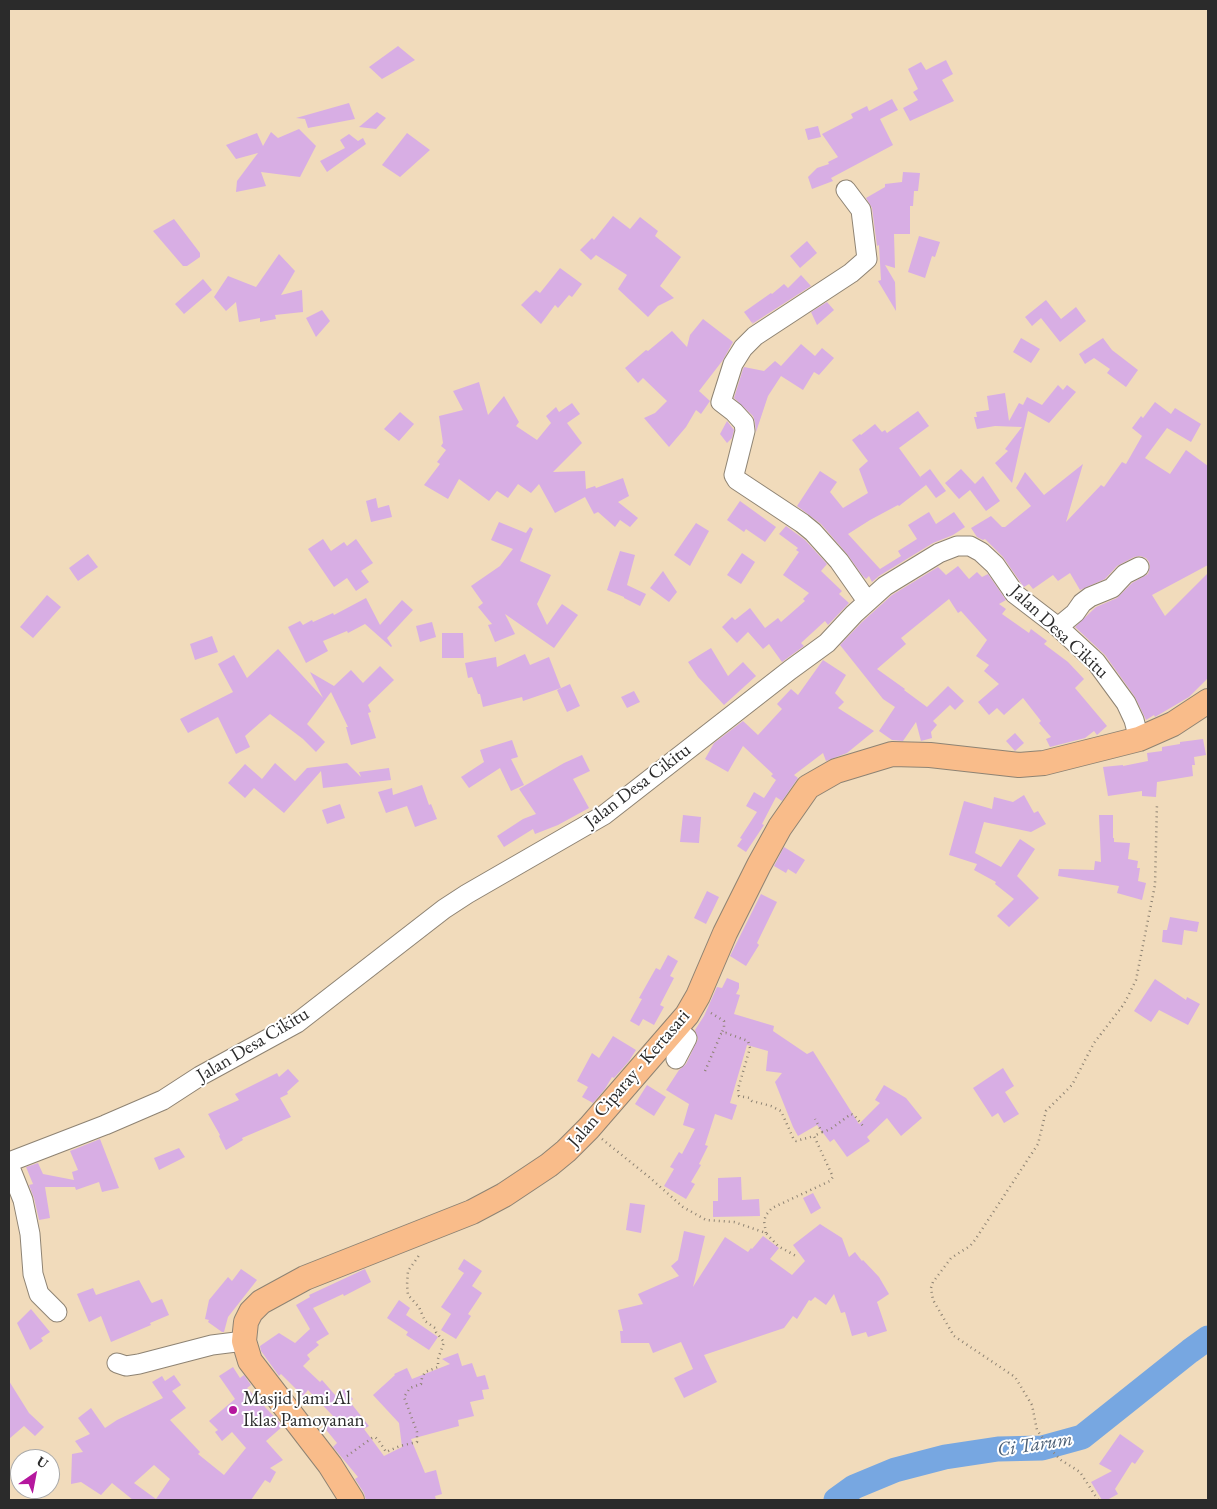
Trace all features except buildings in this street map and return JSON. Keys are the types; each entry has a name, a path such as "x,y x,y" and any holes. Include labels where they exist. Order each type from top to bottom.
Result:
{"main road":[{"name":"Jalan Ciparay - Kertasari","path":"244,1342 246,1322 251,1312 261,1302 305,1278 472,1212 504,1196 549,1165 589,1128 676,1029 698,996 725,933 780,827 808,787 823,776 892,754 930,755 1019,765 1044,763 1139,739 1172,724 1208,701"},
{"path":"244,1342 250,1361 330,1465 352,1500"}],"street":[{"path":"846,190 861,210 867,259 851,273 755,336 743,348 733,364 721,402 744,423 745,431 734,474 737,480 813,532 839,561 867,601"},
{"name":"Jalan Desa Cikitu","path":"9,1164 163,1100 200,1076 297,1023 444,909 604,816 790,670 827,644 867,601 885,586 904,573 957,546 970,546 981,552 995,566 1015,594 1058,627 1096,662 1126,703 1134,720 1139,739"},
{"path":"1058,627 1075,613 1082,603 1112,588 1125,574 1139,567"},
{"path":"676,1029 687,1038 676,1059"},
{"path":"9,1164 23,1200 30,1234 33,1274 39,1294 57,1312"},
{"path":"117,1363 126,1366 139,1364 212,1345 244,1342"}],"path":[{"path":"1098,1500 1080,1472 1052,1451 1037,1430 1032,1405 1019,1382 1010,1372 975,1352 970,1346 954,1336 932,1300 931,1288 933,1282 951,1258 970,1246 975,1240 1038,1144 1042,1134 1046,1111 1072,1084 1094,1043 1124,1004 1136,980 1155,885 1157,804"},
{"path":"704,1071 721,1034 724,1020 712,1013"},
{"path":"721,1034 726,1033 748,1040 750,1048 738,1089 739,1096 781,1111 794,1140 824,1132 851,1114 863,1126"},
{"path":"815,1120 822,1132"},
{"path":"589,1128 683,1207 706,1220 734,1222 766,1233 778,1246 796,1256"},
{"path":"766,1233 764,1221 772,1208 830,1181 833,1177 814,1136"},
{"path":"330,1465 375,1437 386,1452 417,1442 417,1432 404,1397 410,1388 421,1384 425,1372 438,1366 438,1358 444,1342 435,1328 425,1321 419,1307 408,1295 408,1271 423,1249"}],"waterway":[{"name":"Ci Tarum","path":"836,1500 854,1487 895,1470 945,1457 998,1449 1042,1448 1082,1437 1208,1338"}],"place":[{"name":"Masjid Jami Al Iklas Pamoyanan","path":"233,1410"}]}
